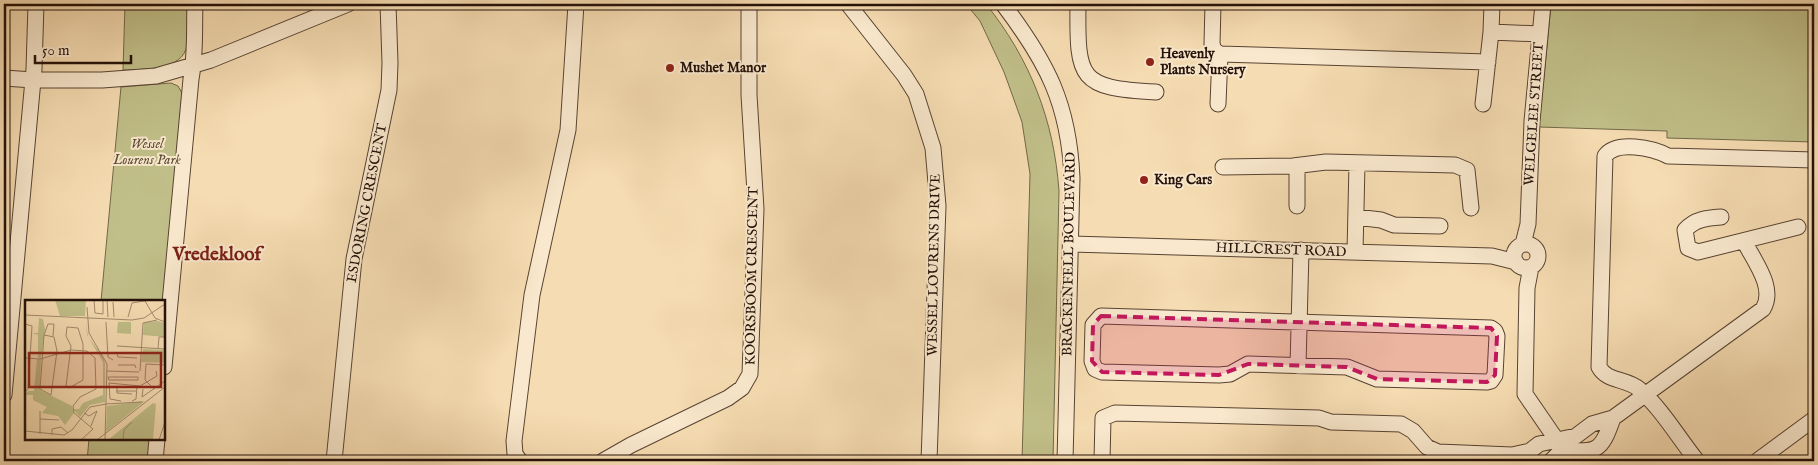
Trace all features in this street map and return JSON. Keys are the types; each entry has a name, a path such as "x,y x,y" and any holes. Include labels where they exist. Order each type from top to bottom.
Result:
{"street":[{"path":"4,395 33,80 36,4"},
{"path":"165,356 196,49 194,40 195,4"},
{"path":"4,78 33,80 156,76 193,67 348,4"},
{"name":"ESDORING CRESCENT","path":"334,461 354,259 388,90 390,63 388,4"},
{"path":"520,461 515,454 514,441 528,324 568,130 576,4"},
{"name":"KOORSBOOM CRESCENT","path":"603,461 728,398 742,388 750,374 756,209 749,95 749,4"},
{"name":"WESSEL LOURENS DRIVE","path":"848,4 904,75 916,94 933,148 938,206 929,461"},
{"name":"BRACKENFELL BOULEVARD","path":"1003,4 1033,43 1042,61 1065,120 1071,144 1071,244 1065,461"},
{"path":"1078,4 1080,52 1085,73 1090,80 1116,90 1156,92"},
{"path":"1213,4 1212,44 1214,50 1220,54 1488,62"},
{"path":"1483,104 1491,32 1492,4"},
{"name":"WELGELEE STREET","path":"1543,4 1532,121 1528,224 1524,256 1527,288 1525,394 1563,451"},
{"path":"1491,32 1540,34"},
{"path":"1218,104 1220,54"},
{"path":"1697,461 1647,395 1633,384 1605,374 1598,362 1603,162 1606,153 1613,148 1626,148 1654,149 1668,156 1814,160"},
{"path":"1223,167 1297,166 1326,162 1455,166 1465,168 1469,176 1471,208"},
{"path":"1355,252 1357,164"},
{"path":"1297,166 1297,206"},
{"path":"1356,217 1381,220 1394,225 1440,226"},
{"path":"1721,217 1702,219 1690,224 1685,230 1688,248 1698,252 1798,227"},
{"path":"1551,461 1576,436 1592,424 1613,418 1759,313 1766,305 1768,295 1766,284 1744,241"},
{"name":"HILLCREST ROAD","path":"1071,244 1524,256"},
{"path":"1298,366 1301,250"},
{"path":"1101,316 1299,322 1491,328 1497,336 1495,375 1491,381 1377,379 1368,377 1353,368 1244,365 1230,374 1219,375 1102,372 1093,366 1093,325 1097,318 1101,316"},
{"path":"1102,461 1103,418 1115,413 1319,418 1331,422 1396,423 1410,428 1427,447 1434,451 1476,457 1521,454 1530,451 1539,444 1563,451 1589,452 1605,441 1613,418"},
{"path":"1757,461 1814,419"},
{"path":"155,461 157,440"}],"highlighted area":[{"path":"1101,316 1491,328 1497,336 1495,375 1487,382 1377,379 1347,367 1248,364 1219,375 1102,372 1092,361 1093,325"}],"green space":[{"path":"125,4 188,4 187,45 184,53 178,60 171,64 151,69 123,70"},
{"path":"966,4 986,4 1002,25 1015,46 1037,92 1052,140 1059,191 1053,461 1022,461 1030,174 1022,122 1004,72 980,21"},
{"path":"1551,4 1814,4 1814,142 1667,138 1667,131 1539,127"},
{"name":"Wessel Lourens Park","path":"171,83 178,86 182,93 164,300 101,300 121,87"},
{"path":"89,440 151,440 149,461 87,461"}],"place":[{"name":"Heavenly Plants Nursery","path":"1150,62"},
{"name":"Mushet Manor","path":"670,68"},
{"name":"King Cars","path":"1144,180"}],"district":[{"name":"Vredekloof","path":"217,255"}]}
